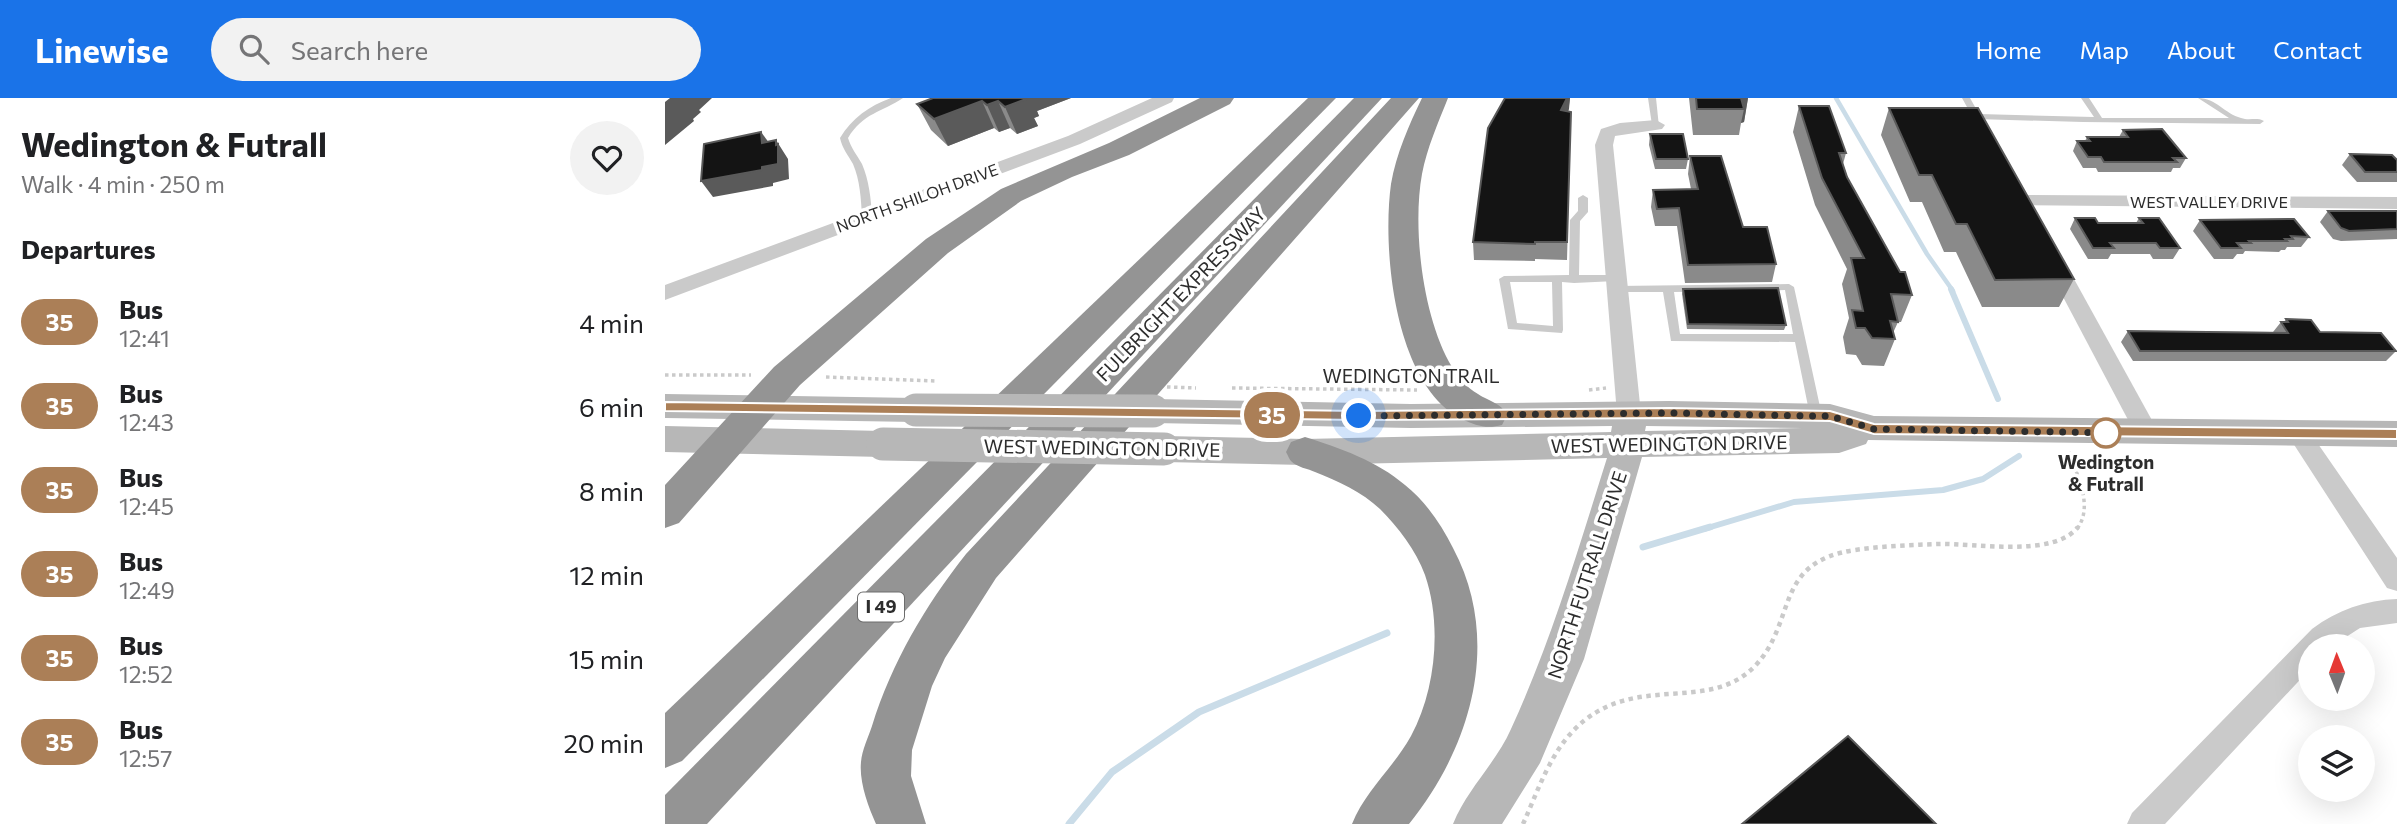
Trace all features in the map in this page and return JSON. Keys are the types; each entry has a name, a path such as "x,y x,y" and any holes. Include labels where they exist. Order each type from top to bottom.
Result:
{"highway":[{"path":"665,512 787,376 866,306 963,228 1011,195 1119,149 1221,98"},
{"name":"FULBRIGHT EXPRESSWAY","path":"665,745 1323,98"},
{"name":"FULBRIGHT EXPRESSWAY","path":"672,824 1369,98"},
{"path":"901,824 895,810 885,763 901,705 918,662 948,608 981,566 1406,98"},
{"path":"1435,98 1418,139 1406,183 1403,232 1411,289 1424,345 1433,368 1449,391 1467,407 1489,415"},
{"path":"1305,452 1357,472 1394,498 1427,537 1451,585 1459,637 1451,694 1429,754 1401,800 1377,824"}],"main road":[{"name":"WEST WEDINGTON DRIVE","path":"665,406 1153,411 1244,415 1830,416 1874,429 2397,435"},
{"name":"WEST WEDINGTON DRIVE","path":"665,439 1305,452 1627,415 1839,440 1874,429"},
{"name":"NORTH FUTRALL DRIVE","path":"1476,824 1525,748 1563,659 1627,415"}],"street":[{"name":"NORTH SHILOH DRIVE","path":"665,293 1074,140 1166,98"},
{"path":"1976,116 1989,141"},
{"name":"NORTH FUTRALL DRIVE","path":"1627,415 1604,145 1607,133 1621,128 1656,125"},
{"name":"WEST VALLEY DRIVE","path":"2147,433 2018,195 2397,202"},
{"path":"2299,434 2397,580"},
{"path":"2324,634 2349,619 2383,611 2397,611"},
{"path":"2143,824 2298,661"}],"lane":[{"path":"867,216 863,183 844,138 858,119 899,98"},
{"name":"NORTH FUTRALL DRIVE","path":"1652,98 1656,125"},
{"path":"1966,98 1976,116 2071,121 2260,121"},
{"path":"2085,98 2099,119"},
{"path":"2202,98 2238,121"},
{"path":"1574,279 1575,220 1583,212 1583,198"},
{"path":"1557,280 1558,330 1512,326 1503,279 1574,279 1703,290 1789,287 1816,416"},
{"path":"1668,288 1675,338 1710,334 1765,334 1800,338"}],"path":[{"name":"WEDINGTON TRAIL","path":"1223,388 1449,391"},
{"path":"1581,390 1627,415"},
{"path":"1523,824 1566,740 1602,707 1639,695 1706,692 1747,674 1761,662 1795,585 1803,572 1814,563 1839,553 1892,548 1948,544 2038,545 2060,541 2075,532 2083,521 2085,509 2063,432"}],"building":[{"path":"933,98 1026,99 1005,107 998,101 987,105 982,101 934,119 917,104"},
{"path":"1505,98 1567,98 1561,110 1571,112 1567,242 1473,242 1488,128"},
{"path":"1696,98 1741,98 1744,109 1697,109"},
{"path":"1799,106 1829,106 1846,153 1839,153 1847,177 1900,272 1905,272 1912,295 1891,294 1898,322 1890,321 1895,339 1872,338 1865,328 1856,328 1852,310 1863,311 1851,258 1864,258 1822,178"},
{"path":"1889,108 1978,108 2074,279 1995,280 1967,224 1956,224 1932,175 1919,175"},
{"path":"2162,129 2186,158 2173,158 2177,162 2104,162 2101,157 2088,157 2077,141 2090,141 2087,137 2128,137 2123,130"},
{"path":"761,132 762,143 776,140 778,164 762,167 762,170 701,181 704,144"},
{"path":"1650,134 1683,134 1688,159 1656,159"},
{"path":"2350,154 2392,155 2397,160 2397,172 2365,172"},
{"path":"1690,156 1721,156 1743,227 1767,227 1776,264 1688,265 1679,208 1657,209 1653,190 1698,189"},
{"path":"2328,211 2397,211 2397,229 2349,231 2341,228"},
{"path":"2075,218 2095,218 2098,223 2143,223 2139,218 2159,218 2180,248 2160,248 2156,243 2110,243 2114,248 2093,248"},
{"path":"2294,219 2309,237 2291,236 2293,239 2285,239 2287,241 2237,243 2241,248 2221,248 2200,220"},
{"path":"1778,288 1786,325 1688,324 1683,289"},
{"path":"2286,319 2311,320 2320,332 2381,333 2396,351 2140,351 2128,331 2288,333 2281,322 2288,322"},
{"path":"1848,736 1936,824 1742,824"}],"waterway":[{"path":"1836,98 1927,254 1953,291"},
{"path":"1951,289 1998,399"},
{"path":"1704,529 1794,502 1943,490 1983,479 2019,456"},
{"path":"1643,547 1710,527"},
{"path":"1069,824 1112,772 1199,712 1387,633"}],"bus line":[{"name":"35","path":"665,406 1359,416 1669,413 1830,416 1874,429 2397,434"}],"place":[{"name":"Wedington & Futrall","path":"2106,433"}],"route":[{"path":"1359,416 1669,413 1830,416 1874,429 2119,433 2106,433"}]}
